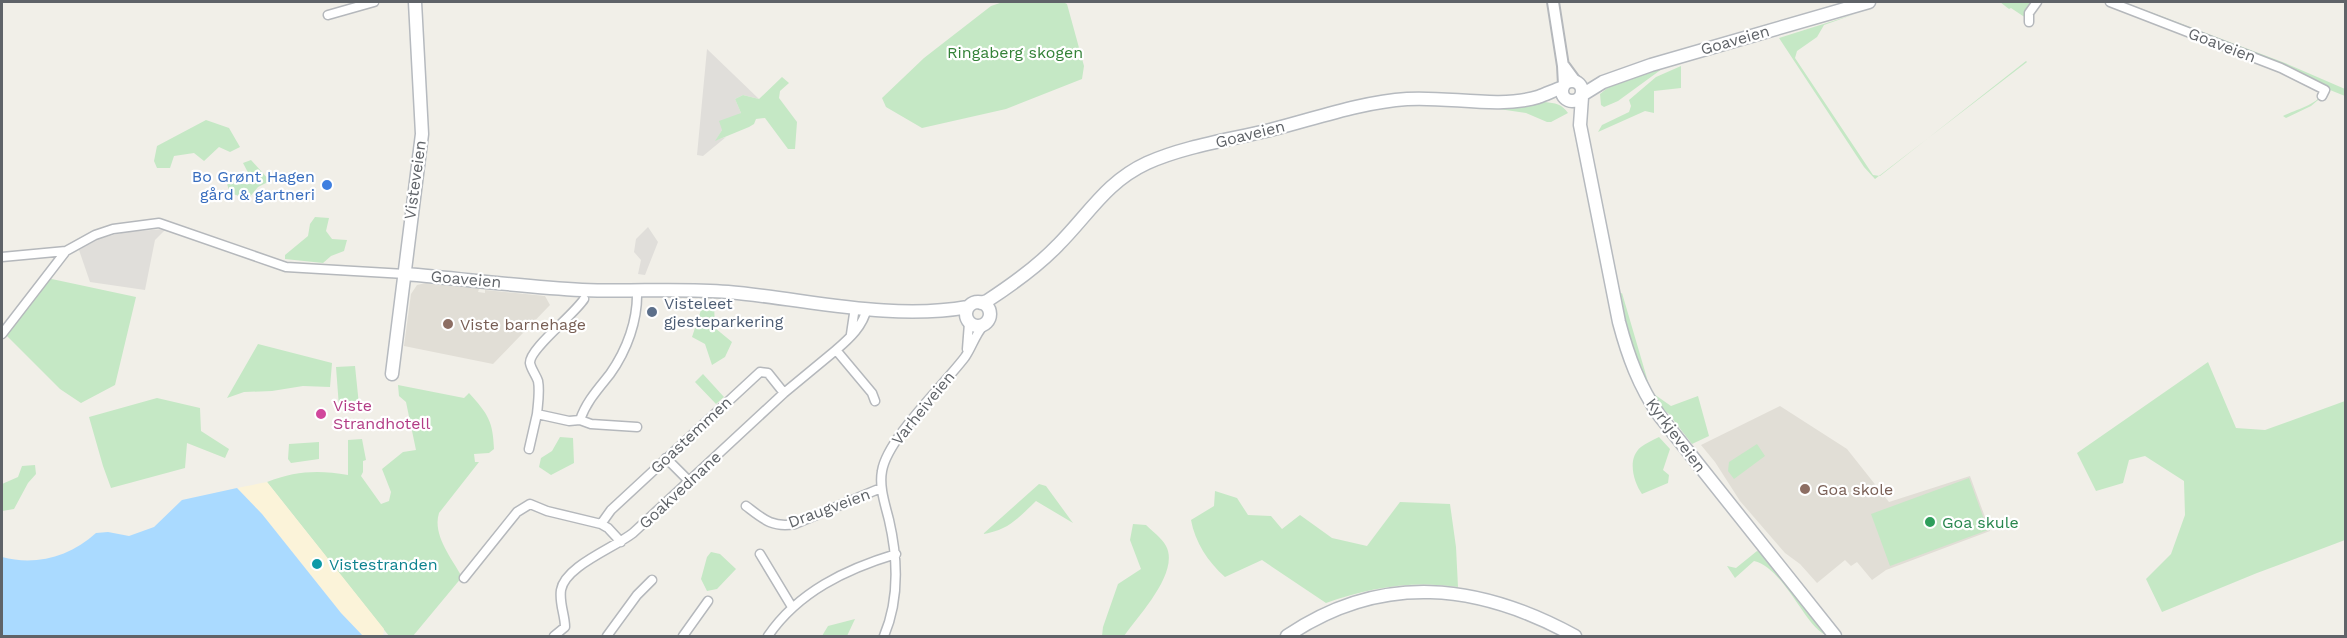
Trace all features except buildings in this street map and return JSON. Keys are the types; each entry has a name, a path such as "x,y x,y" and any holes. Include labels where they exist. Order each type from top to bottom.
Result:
{"main road":[{"name":"Visteveien","path":"392,375 398,358 409,226 422,134 415,2"},
{"name":"Goaveien","path":"981,303 1026,275 1060,244 1107,189 1132,171 1150,162 1206,145 1388,101 1424,98 1501,101 1537,97 1603,82 1702,50 1869,2"},
{"name":"Goaveien","path":"1537,97 1575,101 1574,88"},
{"name":"Kyrkjeveien","path":"1574,88 1619,322 1628,354 1642,387 1659,415 1835,636"},
{"name":"Kyrkjeveien","path":"1567,100 1580,125"},
{"name":"Goaveien","path":"405,274 582,290 729,292 861,308 944,311 968,316"},
{"name":"Goaveien","path":"986,321 1011,286"},
{"path":"974,303 981,303 989,309 986,321 976,327 968,316 974,303"},
{"path":"1287,636 1320,617 1369,599 1404,594 1436,593 1465,595 1508,605 1545,620 1575,636"}],"street":[{"path":"328,15 374,2"},
{"name":"Kyrkjeveien","path":"1552,2 1563,66 1574,88"},
{"path":"2029,22 2029,14 2037,2"},
{"name":"Goaveien","path":"2110,2 2282,68 2325,90 2322,96"},
{"name":"Goaveien","path":"2,257 66,252 95,235 113,230 159,224 286,267 405,274"},
{"path":"2,334 66,252"},
{"path":"580,420 584,407 619,360 635,320 637,291"},
{"path":"529,448 537,414 539,388 530,363 531,357 548,337 573,314 584,299"},
{"name":"Goakvednane","path":"554,636 565,627 560,599 562,587 568,576 580,566 621,542 784,393 850,338 865,319 861,308"},
{"path":"964,358 969,336 968,316"},
{"name":"Varheiveien","path":"884,636 893,609 896,554 882,488 882,470 889,450 964,358 986,321"},
{"path":"836,350 872,393 875,400"},
{"name":"Goastemmen","path":"601,524 611,510 760,372 768,372 784,393"},
{"path":"537,414 569,422 580,420 591,424 637,427"},
{"path":"666,458 689,481"},
{"name":"Draugveien","path":"746,506 776,526 784,526 795,524 882,488"},
{"path":"464,578 523,507 536,506 547,512 601,524 621,542"},
{"path":"760,554 792,607"},
{"path":"768,636 792,607 827,581 896,554"},
{"path":"607,636 637,595 652,580"},
{"path":"683,636 708,601"}],"shaded area":[{"path":"707,49 759,99 743,95 735,99 741,113 722,130 716,140 726,137 703,156 697,155"},
{"path":"648,227 658,242 645,275 638,274 641,260 634,252 636,239"},
{"path":"166,229 155,240 145,290 90,282 79,250 98,239 125,232"},
{"path":"426,283 479,289 478,292 485,293 485,290 545,296 550,305 493,364 404,346 411,294 417,285"},
{"name":"Goa skole","path":"1780,406 1847,449 1889,502 1970,476 1990,531 1886,570 1872,580 1857,562 1851,566 1845,560 1817,583 1800,564 1785,553 1740,501 1701,445"}],"green space":[{"name":"Ringaberg skogen","path":"1003,2 1063,2 1067,4 1084,66 1082,79 1006,109 922,128 886,107 882,98 924,58 991,6"},
{"path":"2000,2 2037,2 2029,20"},
{"path":"2110,2 2124,2 2285,63 2345,89 2345,96 2330,90 2311,106 2286,118 2283,116 2312,103 2325,90"},
{"path":"1855,14 1824,25 1817,37 1797,51 1795,58 1873,175 1879,176 1875,179 1864,167 1779,38"},
{"path":"2026,61 2027,62 1927,139"},
{"path":"1666,66 1618,101 1604,107 1601,105 1600,94 1610,86"},
{"path":"1681,66 1681,88 1654,91 1654,113 1645,111 1598,132 1602,125 1629,112 1631,106 1629,100 1656,77"},
{"path":"782,77 789,83 780,91 779,98 797,122 795,149 788,149 765,118 756,119 749,127 715,141 722,130 719,121 741,113 735,99 743,95 759,99"},
{"path":"1545,102 1558,104 1568,113 1547,122 1526,113 1492,108"},
{"path":"206,120 229,128 240,147 230,152 219,147 204,161 194,153 174,156 170,168 157,168 154,161 157,146"},
{"path":"251,160 270,181 258,187 248,199 230,193 227,184 237,179 242,184 254,184 243,163"},
{"path":"315,217 329,218 326,231 332,239 347,240 344,251 331,256 323,263 285,259 285,255 308,236 310,224"},
{"path":"47,278 136,297 115,385 81,403 60,389 4,333"},
{"path":"1622,293 1651,392 1671,406 1698,396 1709,436 1692,444 1668,413 1662,411 1641,380 1617,295"},
{"path":"703,304 714,304 715,328 732,342 725,357 712,365 705,344 692,337"},
{"path":"258,344 332,363 330,387 303,386 272,391 244,392 227,398"},
{"path":"2208,362 2236,428 2265,430 2345,401 2345,540 2162,612 2146,579 2171,554 2185,515 2184,481 2145,456 2129,460 2123,483 2096,491 2077,453"},
{"path":"355,366 359,405 339,407 336,367"},
{"path":"703,374 724,397 716,404 695,382"},
{"path":"398,385 464,398 469,393 488,418 494,449 489,453 474,454 475,462 479,462 439,513 438,530 448,555 462,577 413,636 389,636 267,482 307,472 348,475 348,440 362,439 366,460 363,461 361,476 381,504 389,501 391,492 382,469 403,452 416,450 406,402 399,396"},
{"path":"157,398 200,408 201,431 229,449 225,458 187,443 185,468 111,488 89,417"},
{"path":"560,437 573,438 574,463 551,475 539,467 541,458 552,451"},
{"path":"1659,437 1670,449 1663,470 1669,475 1668,483 1642,494 1634,476 1634,457 1641,447"},
{"path":"319,442 319,459 291,463 288,459 289,444"},
{"path":"1757,444 1765,456 1734,479 1728,471 1729,462"},
{"path":"35,465 36,474 28,483 14,509 2,511 2,484 18,477 22,466"},
{"name":"Goa skule","path":"1969,478 1988,530 1890,566 1871,514"},
{"path":"1039,484 1046,486 1073,523 1036,501 1018,518 1000,530 983,534"},
{"path":"1215,491 1237,498 1248,515 1271,516 1282,529 1300,515 1332,538 1367,546 1400,502 1450,504 1456,547 1458,587 1424,584 1390,587 1358,593 1326,603 1262,560 1225,577 1203,551 1191,520 1214,506"},
{"path":"1133,524 1146,525 1162,540 1169,556 1167,568 1156,593 1124,636 1102,636 1118,584 1141,569 1130,540"},
{"path":"1757,551 1764,553 1831,636 1822,633 1814,625 1787,588 1766,567 1754,561 1735,578 1727,566 1736,568"},
{"path":"711,552 720,554 736,569 717,589 707,591 701,579 707,557"},
{"path":"855,619 847,636 822,636 828,626"}],"sand":[{"name":"Vistestranden","path":"267,482 384,629 383,636 363,636 341,613 262,514 237,488"}],"water":[{"path":"237,488 262,514 341,613 363,636 2,636 2,557 14,560 39,560 64,554 96,533 108,532 129,536 154,527 182,500"}],"place":[{"name":"Bo Grønt Hagen gård & gartneri","path":"327,185"},
{"name":"Visteleet gjesteparkering","path":"652,312"},
{"name":"Viste barnehage","path":"448,324"},
{"name":"Viste Strandhotell","path":"321,414"},
{"name":"Goa skole","path":"1805,489"},
{"name":"Goa skule","path":"1930,522"},
{"name":"Vistestranden","path":"317,564"}]}
